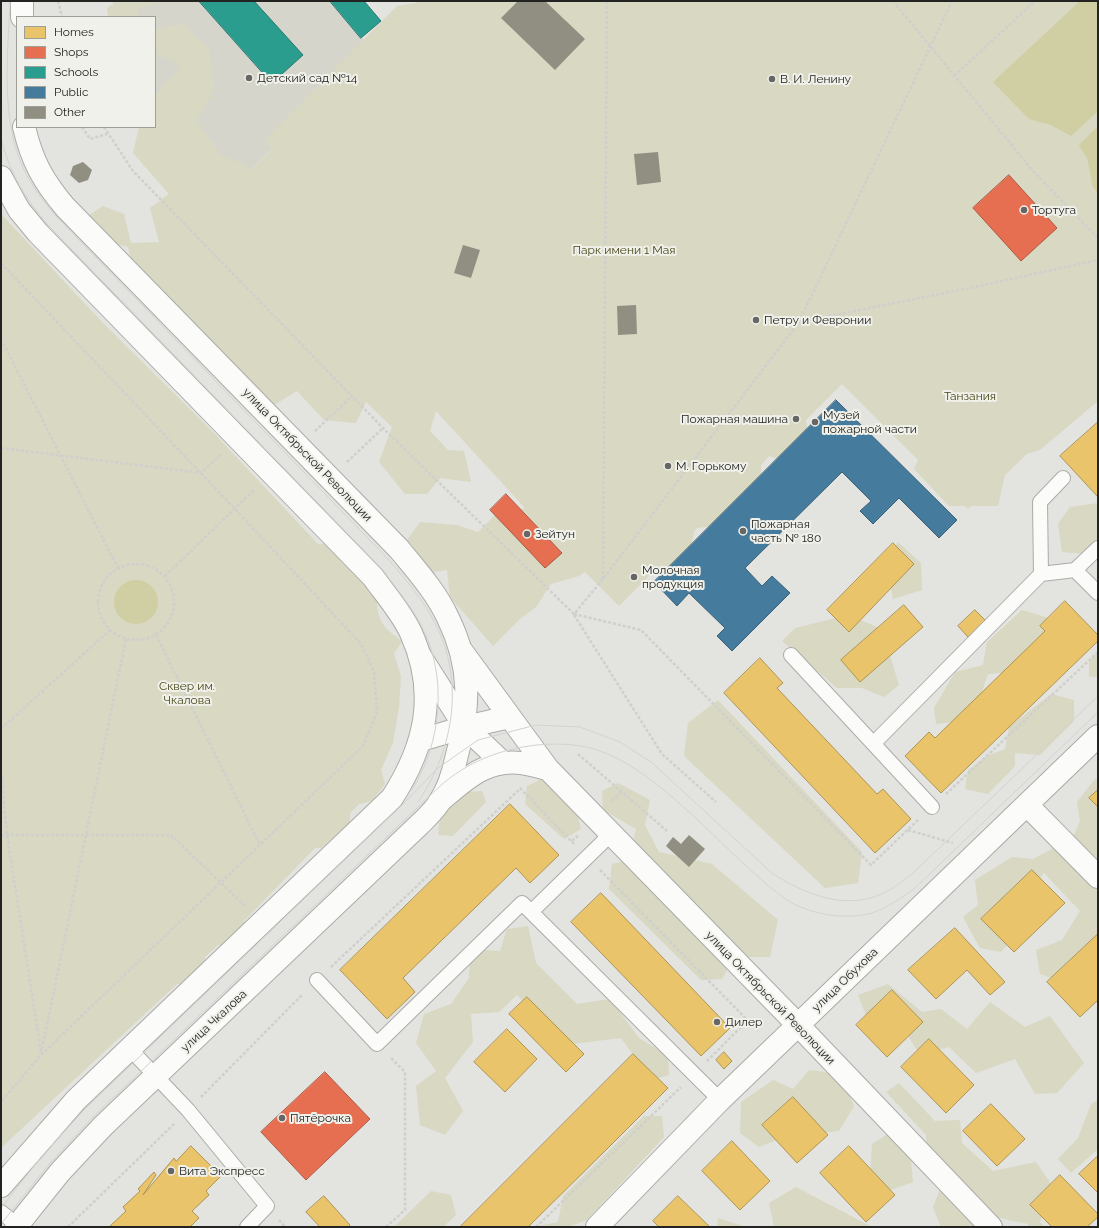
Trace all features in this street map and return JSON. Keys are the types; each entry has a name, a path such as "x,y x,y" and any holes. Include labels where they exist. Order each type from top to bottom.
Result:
{"main road":[{"path":"22,1 22,16"},
{"name":"улица Октябрьской Революции","path":"24,128 31,154 49,188 65,207 399,549 431,587 448,617 461,650 468,688 465,727 452,776 440,801 420,824"},
{"path":"1,177 18,210 38,233 373,577 410,632 420,654 465,727 503,763"},
{"name":"улица Октябрьской Революции","path":"461,650 548,769 798,1025 991,1227"},
{"path":"1,1186 76,1100 392,798 406,775 421,740 426,700 420,654"},
{"path":"421,740 465,727 510,717"},
{"name":"улица Обухова","path":"597,1227 720,1100 1098,736"},
{"path":"440,801 470,777 488,766 503,763 521,763 548,769"},
{"path":"1027,805 1098,877"},
{"name":"улица Чкалова","path":"11,1221 103,1126 420,824"}],"lane":[{"path":"1041,574 1040,502 1063,478"},
{"path":"874,743 1041,574 1075,570 1098,548"},
{"path":"1075,570 1098,593"},
{"path":"791,655 932,807"},
{"path":"532,912 611,834"},
{"path":"317,980 377,1044 522,903 720,1100"},
{"path":"129,1048 188,1110 268,1206 246,1227"}],"path":[{"path":"58,1 62,16"},
{"path":"603,579 607,1"},
{"path":"893,1 1033,171 1098,238"},
{"path":"574,614 603,579 799,322 952,1"},
{"path":"954,76 1035,1"},
{"path":"83,128 90,139 107,134"},
{"path":"104,128 133,171 383,428 574,614 662,754 716,802"},
{"path":"799,322 965,289 1098,260"},
{"path":"1,263 361,644 374,672 377,712 363,746 41,1055 1,1102"},
{"path":"1,339 118,568"},
{"path":"311,435 352,396"},
{"path":"346,463 383,428"},
{"path":"1,448 201,473 224,452"},
{"path":"165,576 257,486"},
{"path":"130,564 144,564 156,569 165,576 172,587 175,601 173,614 167,626 156,635 143,640 126,639 110,630 99,614 98,600 100,588 107,576 118,568 130,564"},
{"path":"574,614 641,630 871,865 1098,652"},
{"path":"1,729 110,630"},
{"path":"156,635 260,845"},
{"path":"41,1055 126,639"},
{"path":"578,754 666,831"},
{"path":"1,770 7,835 41,1055"},
{"path":"68,1227 188,1110 317,980 520,788 525,785"},
{"path":"520,788 774,1048"},
{"path":"907,830 960,845 985,845"},
{"path":"1,835 171,835 222,882 247,908"},
{"path":"536,1227 748,1020"},
{"path":"377,1044 405,1072 405,1210 386,1227"}],"shaded area":[{"name":"Детский сад №14","path":"330,1 371,48 231,190 156,108 156,16 115,16 113,2"},
{"path":"1080,1 1098,1 1098,111 1071,136 1051,125 1029,119 993,82"},
{"path":"1098,126 1098,193 1093,187 1087,158 1079,145"},
{"path":"136,580 148,584 154,590 158,602 154,614 148,620 136,624 124,620 118,614 114,602 118,590 124,584"}],"green space":[{"path":"117,1 159,1 158,4 140,7 136,16 108,16 107,8"},
{"name":"Парк имени 1 Мая","path":"418,1 1098,1 1098,401 1040,450 1027,454 1005,475 998,506 971,506 968,509 965,506 949,506 914,469 918,460 842,384 806,420 810,451 800,466 769,456 761,465 762,493 733,524 697,528 694,532 686,570 652,573 619,606 585,572 579,576 551,584 536,607 520,619 493,646 450,597 447,570 420,574 399,551 420,522 457,525 478,532 497,513 525,508 436,411 430,431 448,450 464,451 471,482 440,478 427,494 405,494 379,462 392,427 366,402 356,423 324,420 297,391 274,405 251,395 132,266 128,247 93,238 88,216 103,206 124,214 131,243 159,242 150,208 169,194 133,153 139,128 156,128 156,94 181,66 156,54 156,30 183,24 209,49 215,90 196,121 223,157 245,164 250,171 272,149 264,140 397,6 416,3"},
{"name":"Сквер им. Чкалова","path":"1,214 103,323 210,429 318,544 327,543 377,596 379,617 382,623 390,632 402,641 394,654 401,676 399,707 393,743 381,770 385,784 372,801 359,804 350,813 350,822 321,848 315,848 244,921 245,927 224,945 218,945 205,957 205,963 182,984 177,984 1,1148"},
{"path":"1098,503 1098,555 1062,552 1058,524 1070,507"},
{"path":"898,542 921,563 922,590 893,599 885,560"},
{"path":"1022,610 1056,620 1030,671 988,674 972,720 936,724 934,708 955,672 983,665 987,642"},
{"path":"848,615 882,629 899,685 884,697 862,688 837,688 782,641 795,628"},
{"path":"1098,653 1098,677 1089,677 1089,660"},
{"path":"1051,694 1074,700 1074,721 1040,755 1015,753 1015,766 988,794 965,789 968,770 987,756 1005,749 1009,727"},
{"path":"718,700 862,852 858,883 825,888 684,756 688,723"},
{"path":"546,777 575,804 581,829 564,839 525,804 527,786"},
{"path":"1095,779 1098,779 1098,870 1071,842 1080,821 1077,802"},
{"path":"618,783 650,800 645,825 659,852 712,864 778,920 770,957 734,957 722,979 701,980 609,889 612,864 629,860 636,829 603,810 602,791"},
{"path":"482,791 486,802 453,836 438,835 440,817 467,792"},
{"path":"1057,846 1098,888 1098,945 1068,984 1040,974 1036,950 1062,940 1080,911 1044,873 1007,917 1016,935 1001,952 980,948 963,917 978,905 975,880 1012,857 1033,859"},
{"path":"528,926 536,963 577,1004 610,999 639,1038 668,1056 669,1075 652,1080 621,1038 564,1045 517,995 499,1012 471,1014 473,1042 445,1078 463,1111 445,1135 420,1125 416,1086 436,1071 416,1043 424,1014 451,1004 469,978 470,949 500,951 507,929"},
{"path":"888,984 922,1012 941,1009 967,1029 990,1002 1025,1027 1050,1016 1084,1063 1057,1093 1035,1094 1015,1059 976,1073 949,1047 920,1055 901,1025 867,1018 858,995"},
{"path":"809,1070 840,1074 854,1106 839,1131 784,1137 759,1147 740,1133 741,1102 773,1080 793,1089"},
{"path":"899,1083 935,1121 960,1120 962,1143 993,1171 1036,1162 1054,1188 1040,1222 1045,1227 1028,1227 1028,1224 995,1217 981,1227 941,1227 933,1207 946,1175 927,1156 926,1135 886,1092"},
{"path":"1098,1100 1098,1149 1071,1173 1058,1159 1078,1138 1091,1104"},
{"path":"644,1116 662,1116 664,1137 587,1220 568,1227 533,1227 558,1222 563,1196"},
{"path":"891,1132 910,1150 913,1182 885,1192 870,1177 872,1144"},
{"path":"796,1187 872,1227 774,1227 769,1203"},
{"path":"431,1191 451,1195 456,1215 443,1227 394,1227"},
{"path":"718,1218 746,1227 717,1227"}],"building: Homes":[{"path":"1098,422 1098,497 1060,456"},
{"path":"893,543 914,564 849,632 827,610"},
{"path":"1065,601 1098,635 1098,641 941,793 905,756 929,732 935,738 1045,631 1040,626"},
{"path":"904,605 923,627 860,682 841,660"},
{"path":"975,610 986,621 968,637 958,626"},
{"path":"760,658 783,683 777,688 877,794 883,789 911,819 875,853 724,693"},
{"path":"1098,790 1098,807 1089,798"},
{"path":"510,804 559,855 530,883 516,868 403,978 415,992 387,1019 340,970"},
{"path":"1032,870 1065,903 1014,952 981,919"},
{"path":"601,893 730,1028 701,1056 571,922"},
{"path":"955,928 1005,982 990,995 967,970 936,999 908,970"},
{"path":"1098,934 1098,1000 1080,1017 1047,982"},
{"path":"892,990 923,1022 887,1057 856,1025"},
{"path":"527,997 584,1054 566,1072 509,1014"},
{"path":"507,1029 537,1059 505,1092 474,1062"},
{"path":"929,1039 974,1085 946,1113 901,1067"},
{"path":"724,1052 732,1061 724,1069 716,1060"},
{"path":"633,1054 668,1088 528,1227 460,1227"},
{"path":"793,1097 828,1135 797,1163 762,1125"},
{"path":"991,1104 1025,1139 997,1166 963,1131"},
{"path":"732,1141 770,1181 740,1210 702,1171"},
{"path":"191,1146 221,1176 206,1191 209,1195 192,1211 199,1218 190,1227 109,1227 126,1211 123,1207 140,1191 138,1189 154,1172 156,1175 143,1195 174,1158 176,1161"},
{"path":"849,1146 895,1195 866,1222 820,1173"},
{"path":"1098,1156 1098,1193 1079,1174"},
{"path":"1060,1175 1098,1214 1098,1217 1087,1227 1052,1227 1030,1205"},
{"path":"324,1196 350,1225 348,1227 320,1227 306,1212"},
{"path":"678,1196 710,1227 659,1227 653,1221"}],"building: Shops":[{"path":"1009,175 1057,228 1021,261 973,208"},
{"path":"506,494 562,553 545,568 490,510"},
{"path":"325,1072 370,1119 306,1180 261,1132"}],"building: Schools":[{"path":"199,1 254,1 303,55 272,83"},
{"path":"330,1 364,1 381,21 361,38"}],"building: Public":[{"name":"Пожарная часть № 180","path":"836,400 957,520 939,538 899,498 873,524 860,511 871,501 842,472 745,568 762,586 772,576 790,593 732,651 717,636 725,628 689,593 677,606 654,582"}],"building: Other":[{"path":"518,1 545,1 585,39 555,70 501,18"},
{"path":"658,152 661,182 637,185 634,154"},
{"path":"83,162 92,170 88,180 79,183 70,175 73,166"},
{"path":"463,245 480,250 471,278 454,273"},
{"path":"636,305 637,334 618,335 617,306"},
{"path":"689,835 705,849 689,867 666,846 673,837 681,844"}],"tram line":[{"path":"10,1 7,87 11,130 16,150 24,170 38,193 55,215 388,559 419,597 435,623 444,645 450,668 452,691 451,714 447,737 440,760 418,802"},
{"path":"1,139 9,163 19,185 32,205 48,225 383,570 413,611 430,645 438,687 438,709 430,751 412,790"},
{"path":"1,1208 42,1156 85,1109 402,805 438,768 478,740 536,725 580,727 620,742 651,762 773,874 810,893 837,900 851,901 865,899 884,893 913,873 1098,696"},
{"path":"1,1224 50,1163 93,1117 439,787 461,770 485,758 497,753 523,747 545,744 561,744 577,745 593,749 619,759 658,785 677,801 745,865 780,895 792,903 811,911 831,915 852,916 878,911 914,889 1098,712"}],"place":[{"name":"Детский сад №14","path":"249,78"},
{"name":"В. И. Ленину","path":"772,79"},
{"name":"Тортуга","path":"1024,210"},
{"name":"Петру и Февронии","path":"756,320"},
{"name":"Пожарная машина","path":"796,419"},
{"name":"Музей пожарной части","path":"815,422"},
{"name":"М. Горькому","path":"668,466"},
{"name":"Пожарная часть № 180","path":"743,531"},
{"name":"Зейтун","path":"527,534"},
{"name":"Молочная продукция","path":"634,577"},
{"name":"Дилер","path":"717,1022"},
{"name":"Пятёрочка","path":"282,1118"},
{"name":"Вита Экспресс","path":"171,1171"}],"park label":[{"name":"Танзания","path":"970,396"}]}
